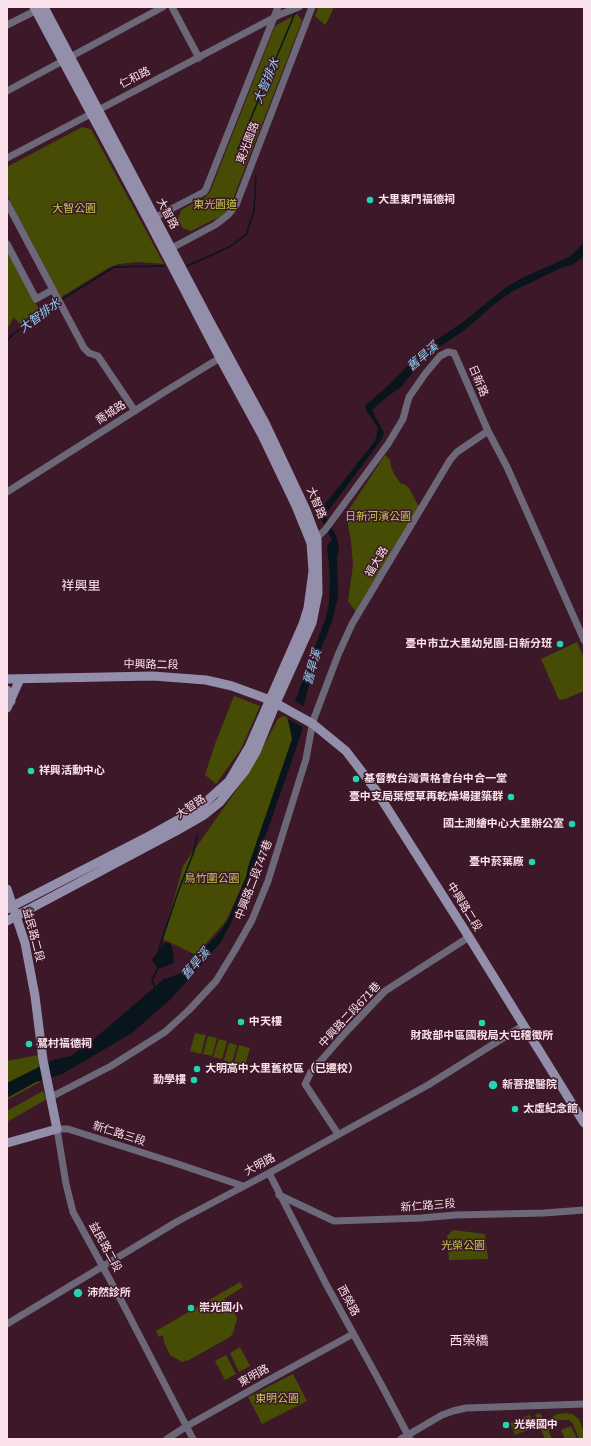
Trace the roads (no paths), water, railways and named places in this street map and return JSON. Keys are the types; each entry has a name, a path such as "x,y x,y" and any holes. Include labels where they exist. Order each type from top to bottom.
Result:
{"street":[{"path":"7,91 163,7"},
{"path":"172,7 199,58"},
{"name":"東光園路","path":"152,220 204,192 206,189 278,7"},
{"name":"仁和路","path":"7,158 273,18 299,7"},
{"name":"東光園路","path":"168,250 215,225 228,215 236,205 312,7"},
{"path":"7,25 39,8"},
{"name":"大智路","path":"7,920 176,831 209,810 231,789 245,772 256,752 273,701 308,608 314,541 223,356 39,8"},
{"path":"7,203 84,348 89,353 98,356 135,411"},
{"path":"7,244 36,299 54,293"},
{"name":"日新路","path":"314,541 325,530 388,444 403,419 409,397 435,361 444,353 454,353 488,431 507,467 584,640"},
{"name":"喬城路","path":"7,492 223,356"},
{"name":"福大路","path":"313,724 327,682 352,624 450,460 457,452 488,431"},
{"name":"中興路二段","path":"7,679 176,676 206,680 232,686 273,701 313,724 346,751 375,790 524,1025 540,1056 584,1123"},
{"path":"9,705 20,679"},
{"path":"7,690 9,705"},
{"name":"大智路","path":"9,906 151,835 199,808 229,781 250,747 273,701"},
{"name":"中興路二段747巷","path":"51,1097 98,1074 131,1055 165,1032 190,1011 216,981 252,920 268,881 298,786 313,724"},
{"name":"益民路二段","path":"7,889 9,906 16,916 25,943 35,996 43,1060 66,1184 73,1212 193,1439"},
{"name":"中興路二段671巷","path":"338,1134 306,1084 311,1072 385,991 469,937"},
{"name":"大明路","path":"7,1324 178,1222 428,1085 524,1025"},
{"path":"7,1143 57,1129"},
{"name":"新仁路三段","path":"57,1129 68,1129 243,1186"},
{"name":"西榮路","path":"269,1173 279,1195 381,1384 406,1438"},
{"name":"新仁路三段","path":"279,1195 334,1221 421,1218 455,1215 544,1213 584,1210"},
{"name":"東明路","path":"167,1439 187,1426 353,1334"},
{"path":"406,1438 442,1414 466,1408 584,1404"}],"water":[{"name":"舊旱溪","path":"584,243 584,256 579,260 572,265 563,267 513,291 492,306 466,329 427,355 401,387 372,410 384,433 382,439 325,515 337,538 339,547 337,558 338,598 332,622 313,669 303,708 302,731 251,878 221,942 172,998 132,1033 62,1074 36,1082 7,1098 7,1083 53,1060 71,1056 93,1040 164,979 179,974 221,931 229,918 246,877 248,867 292,739 288,720 326,617 329,603 330,577 327,546 332,540 318,513 375,441 378,428 365,406 391,383 426,347 463,322 505,288 522,278 569,257"},
{"path":"164,943 170,943 173,951 174,963 158,969 152,960"}],"waterway":[{"name":"大智排水","path":"238,149 295,13"},
{"path":"185,267 229,247 246,235 254,211 256,175"},
{"name":"大智排水","path":"61,300 114,267 164,266"},
{"name":"大智排水","path":"7,341 13,334 58,302"},
{"path":"159,949 178,892 194,851 197,835"},
{"path":"155,988 152,980 158,968"}],"place":[{"name":"大里東門福德祠","path":"370,200"},
{"name":"臺中市立大里幼兒園-日新分班","path":"560,644"},
{"name":"祥興活動中心","path":"31,771"},
{"name":"基督教台灣貴格會台中合一堂","path":"356,779"},
{"name":"臺中支局葉煙草再乾燥場建築群","path":"511,797"},
{"name":"國土測繪中心大里辦公室","path":"572,824"},
{"name":"臺中菸葉廠","path":"532,862"},
{"name":"中天樓","path":"241,1022"},
{"name":"財政部中區國稅局大屯稽徵所","path":"482,1023"},
{"name":"鷺村福德祠","path":"29,1044"},
{"name":"大明高中大里舊校區（已遷校）","path":"197,1069"},
{"name":"勤學樓","path":"194,1080"},
{"name":"新菩提醫院","path":"493,1085"},
{"name":"太虛紀念館","path":"515,1109"},
{"name":"沛然診所","path":"78,1293"},
{"name":"崇光國小","path":"191,1308"},
{"name":"光榮國中","path":"506,1425"}],"district":[{"name":"祥興里","path":"81,586"},
{"name":"西榮橋","path":"469,1341"}],"park label":[{"name":"東光園道","path":"215,205"},
{"name":"大智公園","path":"74,209"},
{"name":"日新河濱公園","path":"378,517"},
{"name":"鳥竹圍公園","path":"212,879"},
{"name":"光榮公園","path":"463,1246"},
{"name":"東明公園","path":"277,1399"}]}
